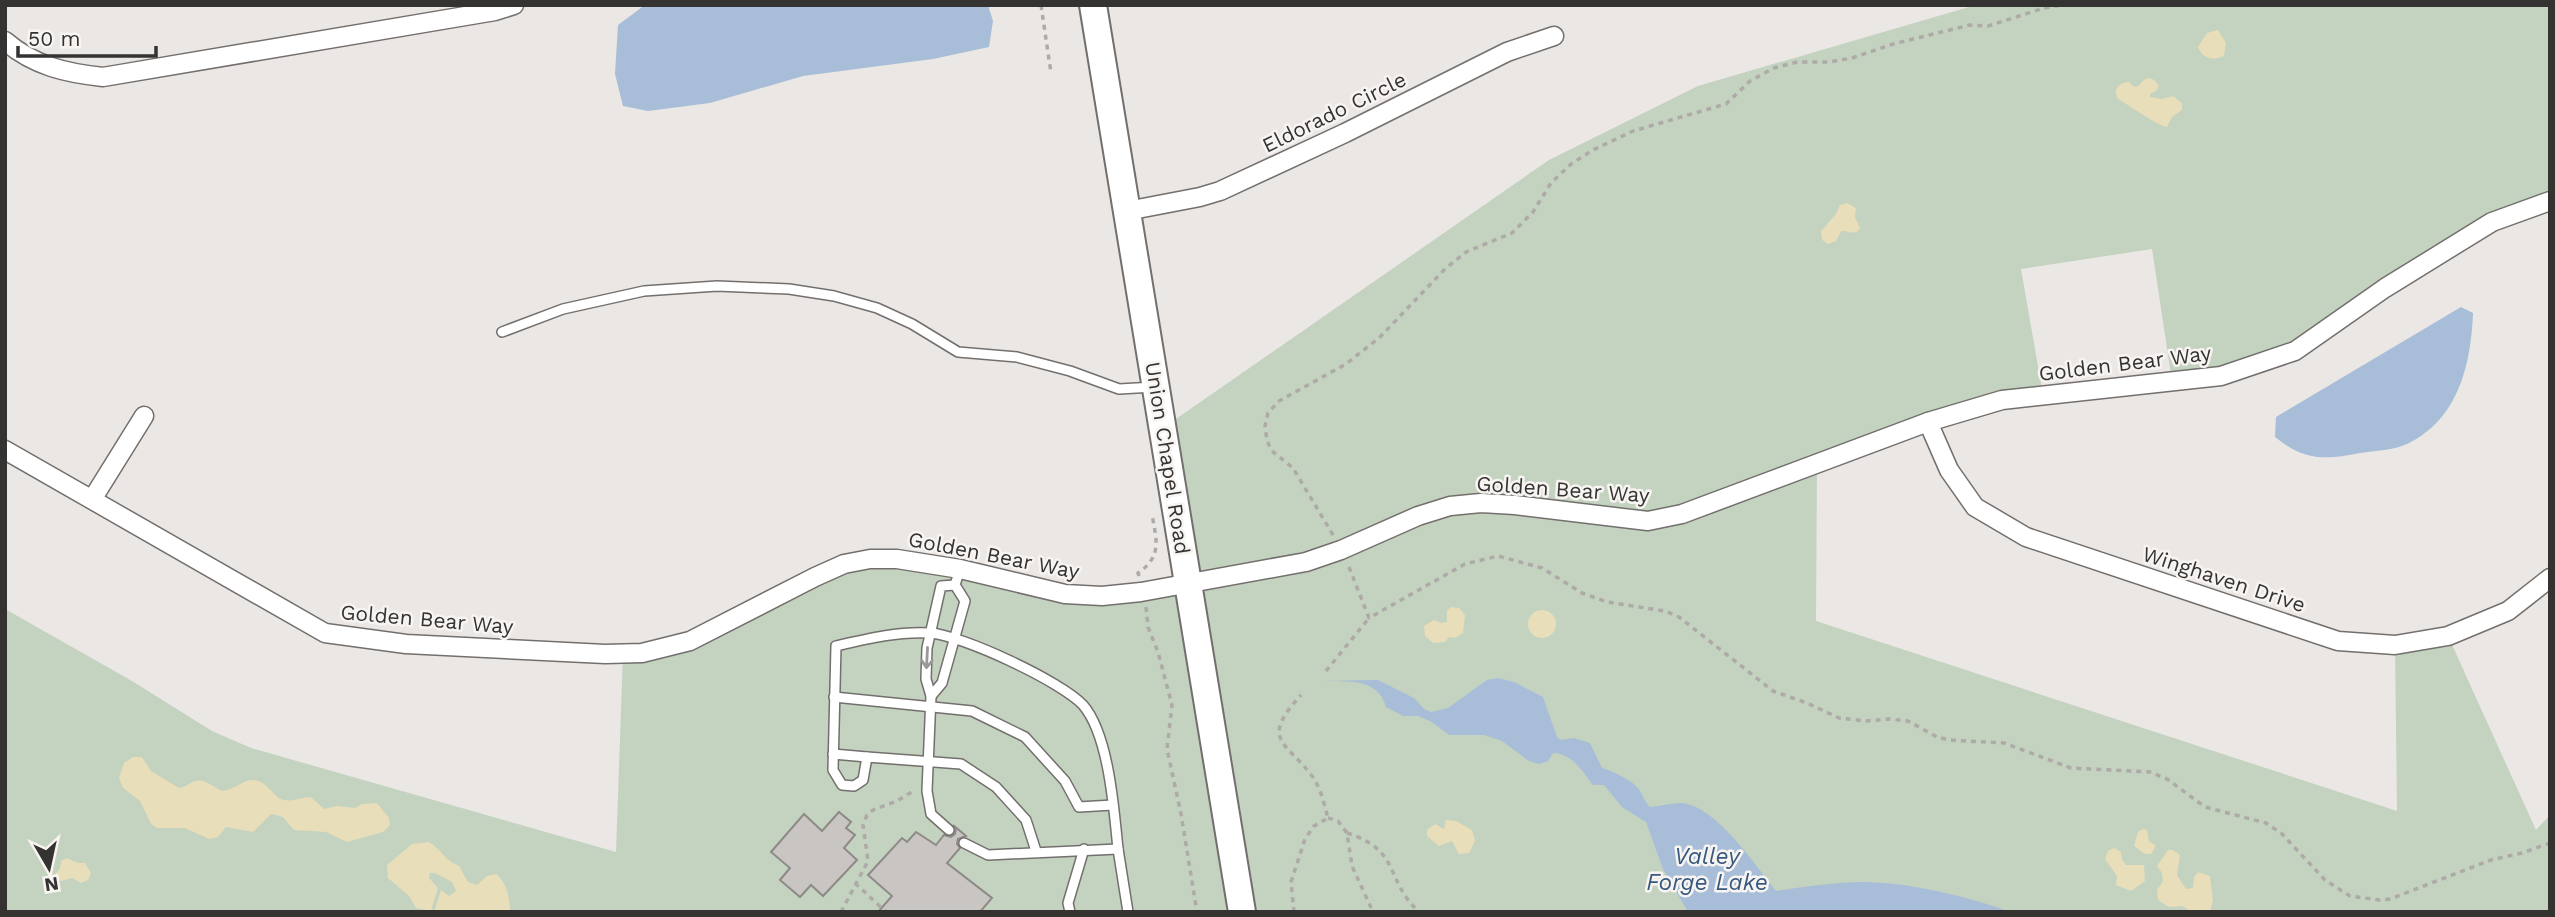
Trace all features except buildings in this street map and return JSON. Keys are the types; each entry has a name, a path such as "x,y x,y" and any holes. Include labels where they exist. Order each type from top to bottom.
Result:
{"main road":[{"name":"Union Chapel Road","path":"1093,5 1242,912"}],"street":[{"path":"6,42 29,60 56,69 103,77 495,11 514,5"},
{"name":"Eldorado Circle","path":"1126,211 1220,191 1333,139 1507,52 1554,36"},
{"name":"Golden Bear Way","path":"5,450 93,498 312,627 337,636 406,644 605,654 642,653 667,649 690,641 844,564 870,559 897,559 957,577 1065,594 1102,596 1189,584 1306,562 1341,550 1418,516 1450,506 1481,503 1515,505 1648,520 1682,514 1928,422 2002,400 2221,376 2294,351 2385,288 2493,222 2550,201"},
{"path":"93,498 144,416"},
{"name":"Winghaven Drive","path":"1928,422 1949,470 1975,507 2026,537 2338,641 2395,645 2448,636 2508,611 2550,578"}],"lane":[{"path":"502,331 563,309 644,291 716,286 789,289 834,296 877,308 912,324 958,352 1017,357 1070,371 1119,389 1156,386"},
{"path":"930,701 942,683 965,601 957,577 941,586 930,633 926,679 930,701 927,791 931,814 948,830"},
{"path":"867,757 863,780 854,786 842,785 834,770 833,754 836,646 874,637 930,633 953,638 1037,673 1083,705 1101,738 1128,912"},
{"path":"834,696 930,701 972,711 1024,737 1065,781 1079,807 1113,804"},
{"path":"833,754 961,764 996,787 1026,820 1036,851"},
{"path":"964,843 988,855 1118,849"},
{"path":"1070,912 1068,903 1084,849"}],"path":[{"path":"1041,5 1051,74"},
{"path":"1369,618 1341,550 1293,468 1272,451 1267,441 1265,426 1268,413 1279,401 1346,364 1380,337 1445,269 1466,252 1512,233 1533,212 1551,183 1571,164 1593,150 1633,131 1726,104 1750,81 1774,68 1797,62 1829,62 1852,58 1970,25 1989,26 2044,8 2063,5"},
{"path":"1151,504 1155,552 1149,566 1138,573 1148,628 1158,652 1172,705 1167,749 1197,912"},
{"path":"1326,671 1369,618 1478,559 1498,555 1542,568 1582,593 1607,602 1665,611 1679,617 1773,691 1839,718 1908,721 1937,737 2004,743 2060,766 2086,770 2140,769 2160,775 2205,807 2266,823 2282,834 2325,880 2350,896 2390,899 2491,860 2550,843"},
{"path":"1301,695 1282,720 1282,743 1317,783 1328,818"},
{"path":"841,912 868,861 863,825 867,815 918,788"},
{"path":"1294,912 1292,882 1306,839 1314,826 1328,818 1338,821 1347,833 1378,848 1387,857 1402,892 1419,912"},
{"path":"1347,833 1352,866 1373,912"},
{"path":"855,883 886,912"}],"green space":[{"path":"1976,5 2550,5 2550,201 2492,222 2295,351 2172,381 2152,249 2021,269 2043,395 1817,462 1816,621 2397,811 2395,645 2448,636 2536,830 2550,815 2550,912 5,912 5,609 132,681 212,731 251,748 616,852 623,654 642,653 870,559 1065,594 1188,584 1163,428 1549,160 1698,86"}],"sand":[{"path":"2218,30 2226,43 2224,56 2209,58 2198,47 2207,33"},
{"path":"2150,78 2159,86 2150,97 2161,99 2173,96 2182,103 2182,110 2172,117 2167,127 2143,115 2116,95 2116,89 2123,83 2129,82 2134,87"},
{"path":"1847,203 1856,208 1855,217 1860,228 1854,233 1841,231 1836,241 1828,244 1822,240 1821,231 1840,205"},
{"path":"1451,607 1459,608 1465,615 1463,633 1455,638 1449,637 1445,642 1433,643 1425,636 1424,626 1434,620 1447,622 1447,611"},
{"path":"1542,610 1552,614 1556,624 1552,634 1542,638 1532,634 1528,624 1532,614"},
{"path":"133,757 142,757 151,771 179,788 199,780 222,791 253,780 263,783 280,799 311,797 324,809 337,806 355,808 362,804 377,803 389,818 390,825 383,832 347,842 326,832 294,830 283,817 271,814 253,832 226,827 218,837 209,839 185,828 157,828 151,824 140,801 123,788 119,778 124,763"},
{"path":"1446,820 1456,821 1472,830 1475,841 1469,853 1459,854 1452,841 1439,846 1427,836 1427,830 1435,824 1444,829"},
{"path":"2147,830 2149,841 2156,846 2151,854 2145,854 2134,846 2138,832"},
{"path":"429,842 459,866 468,882 477,885 487,876 496,874 507,891 510,912 434,912 441,890 449,896 456,891 452,882 435,873 430,873 429,878 438,888 431,911 416,908 409,896 388,878 387,865 412,844"},
{"path":"2114,848 2121,852 2126,865 2144,865 2145,881 2131,891 2116,885 2117,876 2105,859 2108,851"},
{"path":"2168,850 2180,855 2177,875 2186,889 2193,888 2194,877 2198,872 2210,876 2213,900 2210,912 2192,912 2182,906 2169,907 2158,900 2157,890 2163,881 2157,866"},
{"path":"67,858 85,863 91,873 88,880 81,883 72,878 56,880 55,874 60,869 61,861"}],"water":[{"path":"645,5 988,5 993,21 989,47 933,59 803,76 710,103 648,111 623,106 615,74 618,25"},
{"path":"2461,307 2473,313 2465,371 2450,406 2439,421 2424,434 2396,448 2325,457 2296,451 2275,437 2276,417"},
{"name":"Valley Forge Lake","path":"1498,678 1514,682 1543,697 1557,737 1561,740 1574,738 1590,743 1602,768 1634,784 1650,807 1682,803 1708,814 1734,839 1776,891 1816,885 1876,882 1955,895 2011,912 1688,912 1663,869 1646,822 1622,807 1604,785 1593,785 1566,756 1553,753 1548,761 1539,764 1529,761 1502,741 1484,735 1449,735 1432,722 1418,716 1403,716 1386,707 1382,697 1369,686 1322,681 1378,680 1414,698 1424,709 1431,712 1448,708 1487,680"}]}
